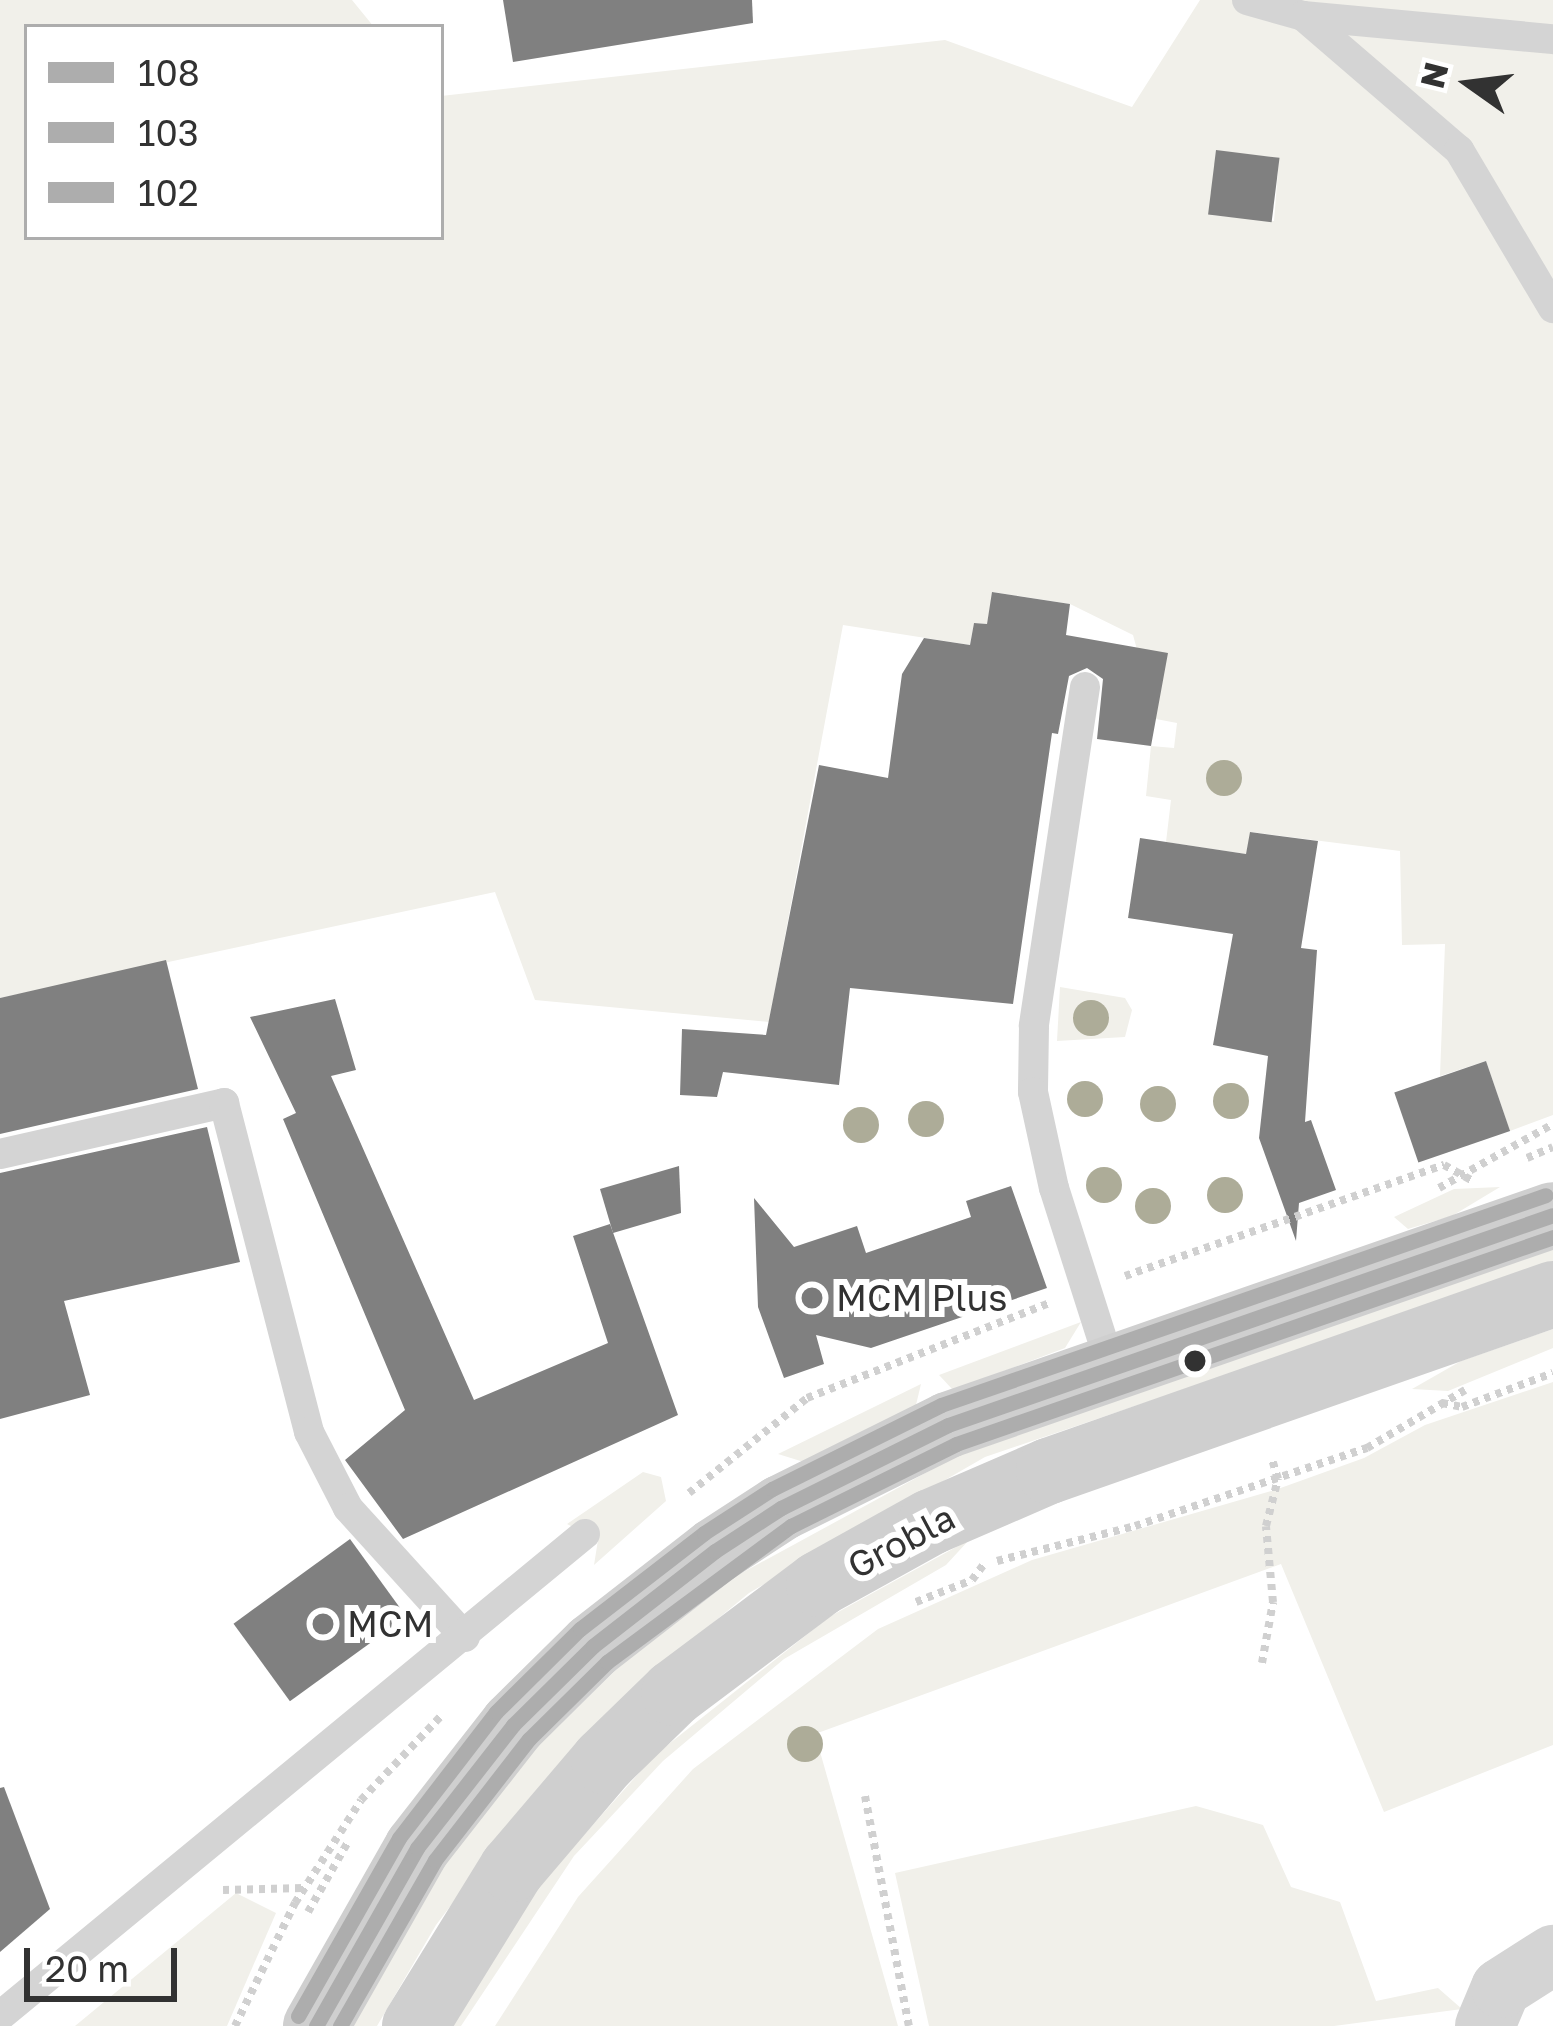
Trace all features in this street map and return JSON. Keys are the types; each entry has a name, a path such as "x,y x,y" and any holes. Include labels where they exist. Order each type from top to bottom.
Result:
{"main road":[{"path":"316,2026 376,1911 465,1783 524,1714 661,1589 861,1466 1110,1364 1553,1215"},
{"name":"Grobla","path":"415,2026 512,1869 604,1761 674,1693 819,1585 932,1522 1082,1458 1553,1294"}],"street":[{"path":"1485,2026 1501,1988 1553,1955"}],"lane":[{"path":"1247,0 1303,16 1553,39"},
{"path":"1303,16 1459,150 1553,308"},
{"path":"1085,687 1034,1026 1033,1092 1054,1188 1110,1364"},
{"path":"0,1154 224,1103 310,1432 348,1508 465,1637"},
{"path":"0,2016 585,1534"}],"path":[{"path":"1427,1401 1462,1407 1553,1373"},
{"path":"941,1574 1278,1479 1367,1448 1480,1380"},
{"path":"1252,1466 1294,1451"},
{"path":"1262,1663 1274,1602 1266,1526 1278,1479 1272,1459"},
{"path":"897,1611 972,1580 993,1552"},
{"path":"911,1588 926,1581"},
{"path":"865,1796 909,2026"},
{"path":"218,1892 235,1885 304,1888"}],"shaded area":[{"path":"0,0 352,0 372,24 24,24 24,240 444,240 444,96 945,40 1132,107 1200,0 1553,0 1553,1115 1510,1131 1486,1061 1440,1076 1445,944 1402,945 1400,851 1251,832 1246,854 1166,842 1171,800 1146,796 1151,746 1174,748 1177,723 1156,719 1133,635 1070,604 993,592 987,624 974,623 970,645 843,625 769,1022 535,1000 495,892 0,998","holes":["1216,151 1279,158 1274,221 1211,215"]},
{"path":"1060,987 1125,998 1132,1010 1125,1037 1057,1041"},
{"path":"1500,1187 1452,1216 1408,1229 1394,1217 1454,1189"},
{"path":"1553,1248 1553,1264 985,1457 749,1593 639,1684 545,1781 436,1925 377,2026 352,2026 417,1901 525,1759 621,1665 738,1575 975,1446"},
{"path":"1081,1322 1065,1348 953,1390 939,1375"},
{"path":"1553,1329 1553,1348 1448,1391 1412,1389 1461,1361"},
{"path":"1553,1382 1553,1745 1384,1812 1281,1564 815,1734 898,2026 495,2026 578,1897 693,1769 878,1629 1032,1560 1275,1490 1364,1458 1425,1425"},
{"path":"921,1384 915,1409 807,1463 778,1454"},
{"path":"643,1472 661,1477 666,1501 594,1565 598,1540 567,1524"},
{"path":"969,1540 946,1565 784,1659 663,1761 574,1856 461,2026 450,2026 542,1882 655,1755 829,1617"},
{"path":"1196,1806 1263,1825 1291,1887 1340,1902 1376,2001 1438,1988 1462,2009 1334,2026 929,2026 895,1873"},
{"path":"236,1893 276,1913 227,2026 75,2026"}],"building":[{"path":"503,0 752,0 753,23 513,62"},
{"path":"1216,150 1280,158 1272,222 1208,215"},
{"path":"992,592 1070,604 1066,635 1168,653 1151,746 1097,739 1103,679 1087,668 1069,676 1058,734 1052,733 1013,1004 850,988 839,1085 723,1072 717,1097 680,1095 682,1029 766,1035 819,765 888,778 902,674 924,638 970,645 974,623 987,624"},
{"path":"1250,832 1318,841 1301,948 1317,950 1305,1122 1311,1120 1336,1190 1299,1203 1296,1241 1259,1138 1268,1056 1213,1045 1233,934 1128,918 1140,838 1246,854"},
{"path":"166,960 198,1089 0,1134 0,998"},
{"path":"335,999 356,1070 331,1076 474,1400 608,1343 573,1236 610,1224 678,1415 403,1539 345,1460 405,1410 283,1119 296,1113 250,1017"},
{"path":"1486,1061 1510,1131 1418,1163 1394,1093"},
{"path":"207,1127 240,1262 64,1301 90,1395 0,1419 0,1173"},
{"path":"679,1166 681,1213 613,1233 600,1189"},
{"path":"1011,1186 1047,1288 871,1348 816,1335 824,1364 784,1378 758,1307 754,1198 794,1247 857,1226 866,1253 971,1217 966,1201"},
{"name":"MCM","path":"350,1539 406,1617 290,1701 234,1624"},
{"path":"4,1787 50,1909 0,1952 0,1788"}],"transit line":[{"name":"102","path":"298,2016 399,1838 496,1712 580,1629 704,1533 772,1489 941,1405 1546,1195"},
{"name":"108","path":"316,2026 417,1848 513,1725 593,1646 715,1551 781,1508 948,1425 1553,1215"},
{"name":"103","path":"340,2026 435,1860 529,1739 607,1662 791,1526 956,1444 1553,1237"}],"place":[{"name":"MCM Plus","path":"812,1298"},
{"name":"MCM","path":"323,1624"}]}
